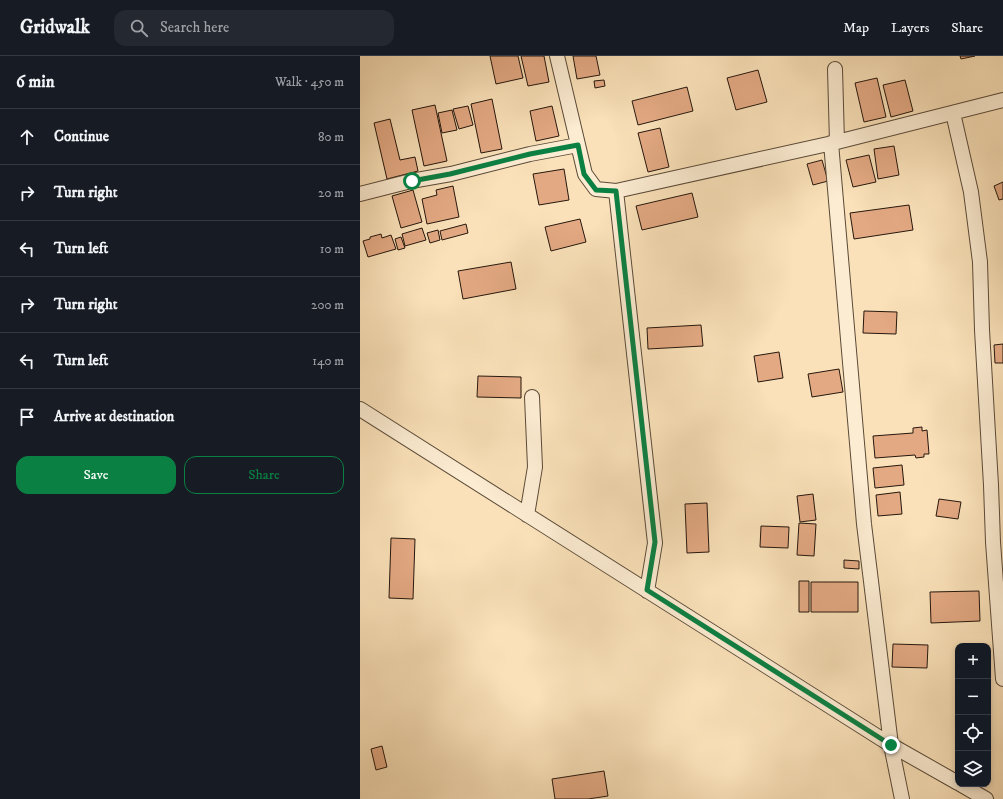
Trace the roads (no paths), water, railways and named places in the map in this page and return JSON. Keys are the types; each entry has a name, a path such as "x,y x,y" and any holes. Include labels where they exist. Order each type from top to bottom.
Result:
{"street":[{"path":"557,56 584,174 596,190 616,191 834,142 1003,100"},
{"path":"835,69 834,142 864,524 891,745 902,799"},
{"path":"953,113 971,192 980,262 993,542 1003,679"},
{"path":"360,194 530,154 578,145"},
{"path":"616,191 655,542 647,590"},
{"path":"527,514 535,467 532,397"},
{"path":"360,408 891,745 955,782"},
{"path":"964,787 986,799"}]}
